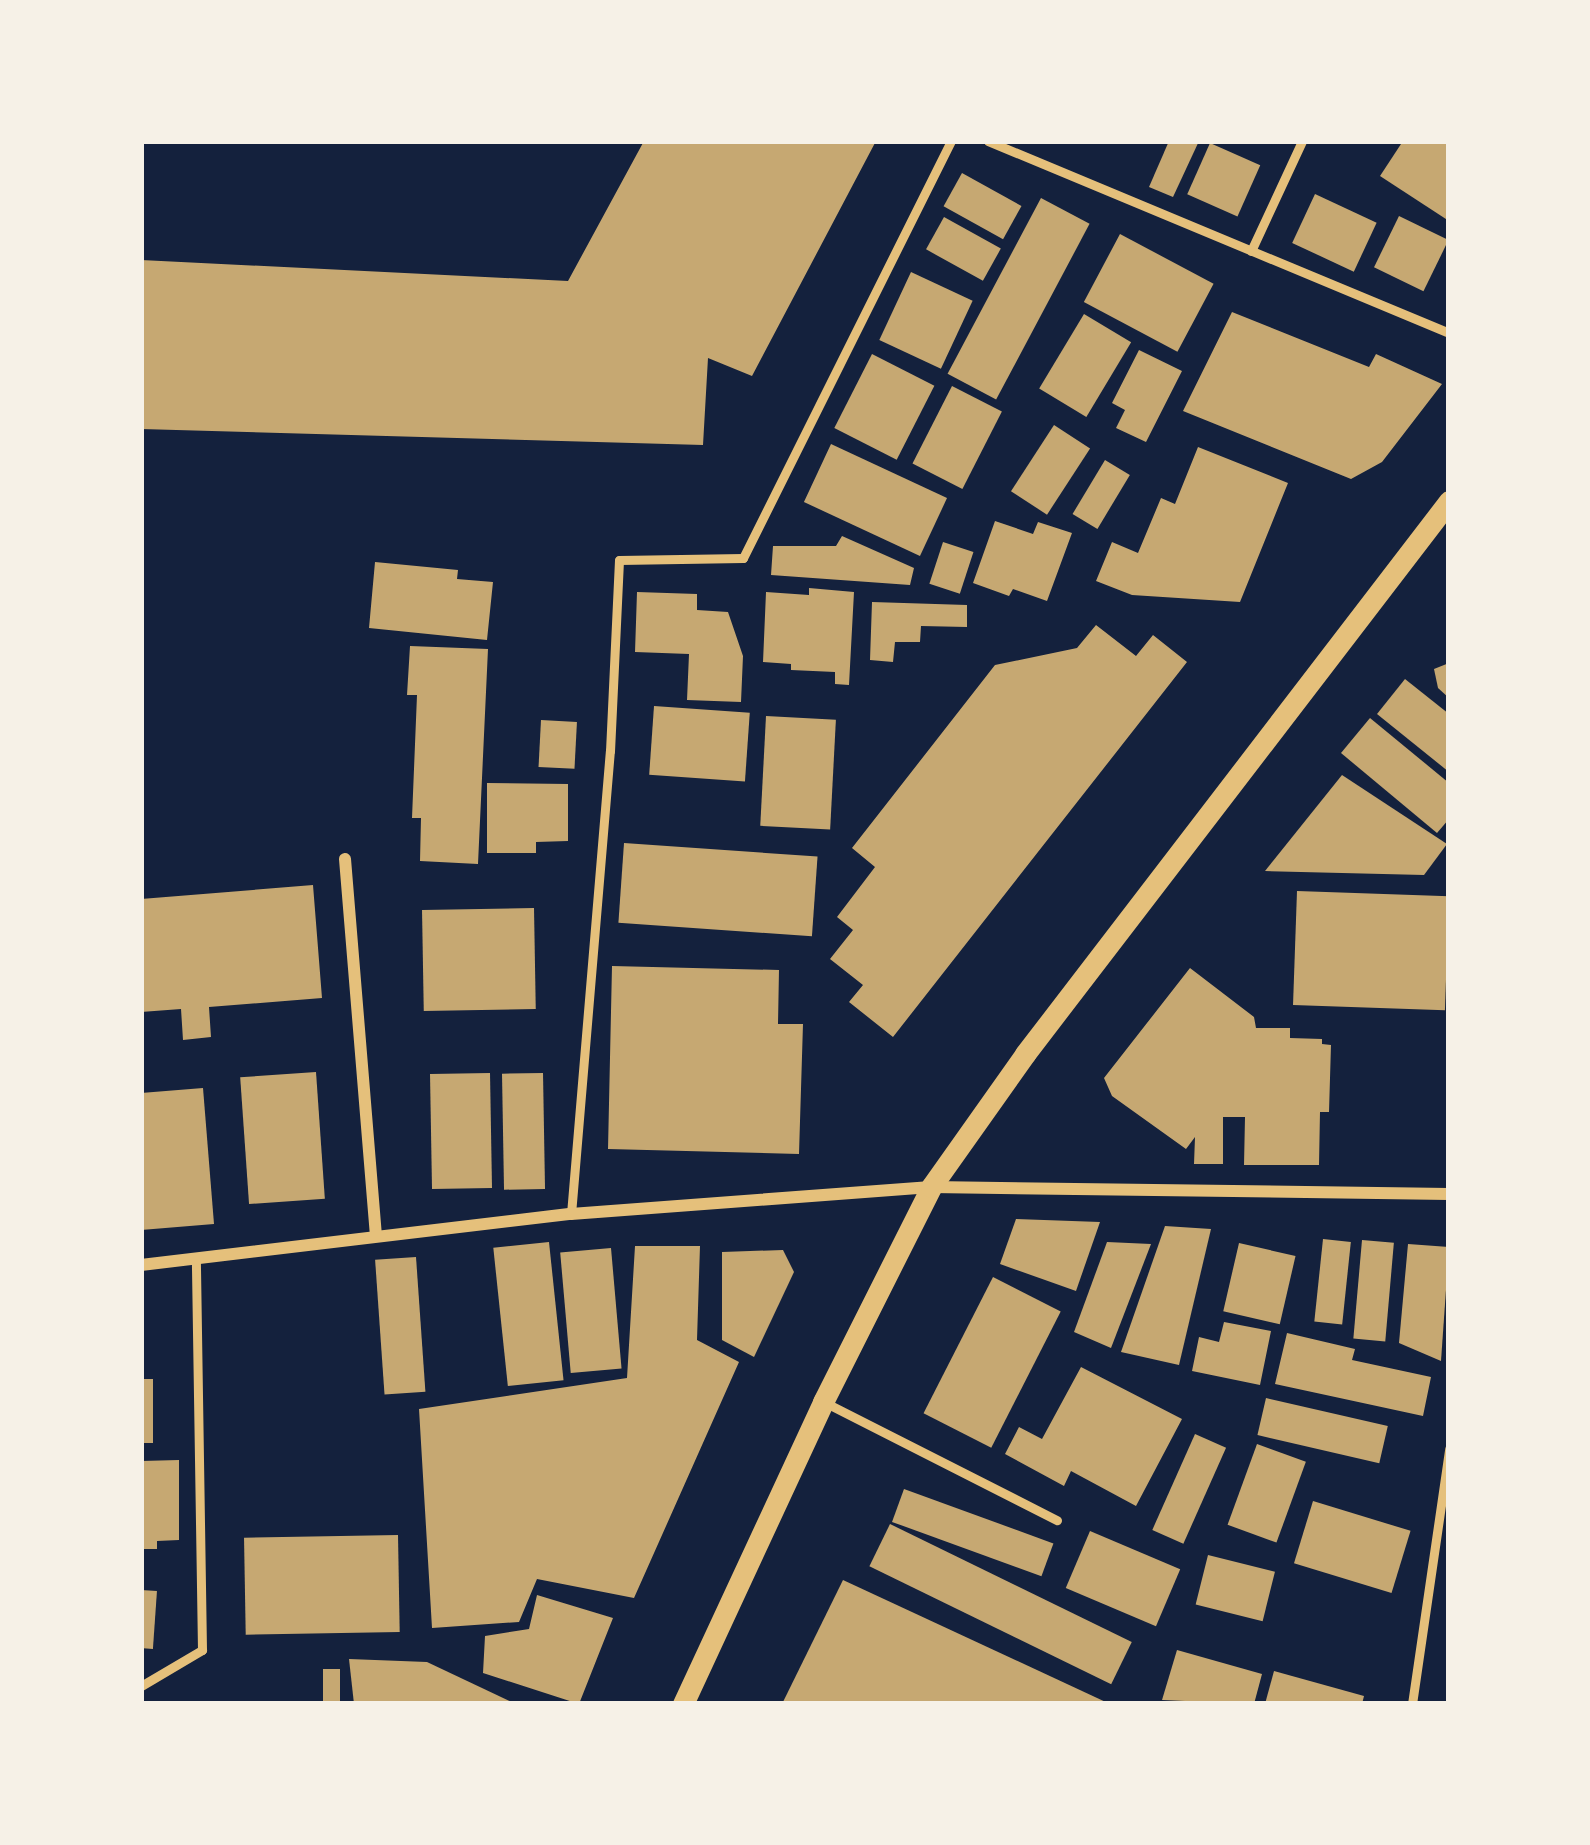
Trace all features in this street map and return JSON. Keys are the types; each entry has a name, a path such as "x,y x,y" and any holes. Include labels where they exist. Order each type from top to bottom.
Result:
{"street":[{"path":"683,1704 823,1402 931,1187 1025,1054 1449,501"},
{"path":"345,859 376,1236"},
{"path":"141,1265 571,1214 931,1187 1449,1194"}],"lane":[{"path":"571,1214 610,751 619,560 743,558 952,141"},
{"path":"988,141 1449,333"},
{"path":"1251,250 1302,141"},
{"path":"141,1686 202,1650 196,1259"},
{"path":"823,1402 1057,1520"},
{"path":"1412,1704 1449,1449"}],"building":[{"path":"644,141 876,141 752,376 708,358 703,445 141,429 141,260 568,281"},
{"path":"1169,141 1199,141 1173,197 1149,187"},
{"path":"1403,141 1449,141 1449,221 1380,176"},
{"path":"1210,143 1260,165 1237,217 1187,194"},
{"path":"962,173 1021,206 1003,239 944,206"},
{"path":"1315,194 1377,223 1354,272 1292,243"},
{"path":"1041,198 1090,224 996,400 948,374"},
{"path":"1399,216 1448,240 1423,291 1374,267"},
{"path":"944,217 1001,249 983,281 926,249"},
{"path":"1120,234 1214,284 1177,352 1084,302"},
{"path":"911,272 973,301 941,369 879,340"},
{"path":"1232,312 1369,367 1376,354 1442,384 1382,462 1351,479 1183,411"},
{"path":"1084,314 1131,342 1086,417 1039,389"},
{"path":"1139,350 1182,371 1146,442 1116,428 1125,410 1112,403"},
{"path":"872,354 934,386 897,460 834,428"},
{"path":"952,386 1002,411 962,489 913,464"},
{"path":"1054,425 1090,448 1047,515 1011,491"},
{"path":"831,444 947,498 920,556 804,502"},
{"path":"1198,447 1288,483 1240,602 1132,595 1096,581 1112,542 1138,553 1161,498 1175,504"},
{"path":"1105,460 1130,475 1097,529 1073,514"},
{"path":"995,521 1033,534 1038,522 1072,533 1047,601 1013,589 1009,596 973,583"},
{"path":"842,536 914,568 910,585 771,575 773,546 836,546"},
{"path":"943,542 973,552 960,594 929,584"},
{"path":"375,562 458,570 457,579 493,582 487,640 369,628"},
{"path":"809,588 854,592 849,685 835,684 835,672 791,670 791,664 763,662 766,592 809,595"},
{"path":"637,592 697,594 697,610 728,612 743,656 741,702 687,700 689,654 635,652"},
{"path":"872,602 967,605 967,627 921,626 920,642 895,642 893,662 870,660"},
{"path":"1096,625 1136,656 1153,635 1187,662 893,1037 849,1002 863,985 830,959 853,930 837,917 875,867 852,848 995,665 1077,648"},
{"path":"410,646 488,649 478,864 420,861 421,818 412,818 417,695 407,695"},
{"path":"1449,663 1449,698 1438,688 1434,669"},
{"path":"1405,679 1449,714 1449,772 1377,714"},
{"path":"654,706 750,713 745,782 649,775"},
{"path":"766,716 836,720 830,830 760,826"},
{"path":"1370,718 1449,783 1449,819 1437,833 1341,753"},
{"path":"541,720 577,722 574,769 539,767"},
{"path":"1342,775 1447,844 1424,875 1265,871"},
{"path":"487,783 568,784 568,841 536,842 536,853 487,853"},
{"path":"624,843 818,857 812,936 618,923"},
{"path":"313,885 322,998 209,1007 211,1037 183,1040 181,1009 141,1012 141,899"},
{"path":"1297,891 1449,896 1445,1010 1293,1005"},
{"path":"534,908 536,1009 424,1011 422,910"},
{"path":"612,966 779,970 778,1024 803,1024 799,1154 608,1149"},
{"path":"1190,968 1254,1017 1256,1028 1290,1028 1290,1038 1322,1039 1322,1044 1331,1045 1329,1112 1320,1112 1319,1165 1244,1165 1245,1117 1223,1117 1223,1164 1194,1164 1195,1137 1186,1149 1112,1096 1104,1078"},
{"path":"316,1072 325,1199 249,1204 240,1077"},
{"path":"490,1073 492,1188 432,1189 430,1074"},
{"path":"543,1073 545,1189 504,1190 502,1074"},
{"path":"203,1088 214,1224 141,1230 141,1093"},
{"path":"1016,1219 1100,1222 1076,1291 1000,1264"},
{"path":"1165,1226 1211,1229 1179,1365 1121,1352"},
{"path":"1323,1239 1351,1242 1342,1324 1314,1322"},
{"path":"1362,1240 1394,1243 1385,1341 1353,1339"},
{"path":"549,1242 564,1380 508,1386 493,1248"},
{"path":"1107,1242 1151,1244 1111,1348 1074,1332"},
{"path":"1239,1243 1296,1256 1280,1324 1223,1311"},
{"path":"1408,1244 1449,1247 1441,1361 1399,1343"},
{"path":"635,1246 700,1246 697,1340 739,1362 634,1598 537,1579 519,1622 432,1628 419,1409 627,1378"},
{"path":"611,1248 622,1369 571,1373 560,1252"},
{"path":"783,1250 794,1272 754,1357 722,1340 722,1252"},
{"path":"416,1257 425,1392 385,1395 375,1260"},
{"path":"993,1277 1061,1312 991,1448 924,1413"},
{"path":"1224,1322 1271,1331 1260,1385 1192,1371 1199,1337 1219,1342"},
{"path":"1287,1333 1355,1349 1352,1360 1431,1377 1423,1416 1275,1384"},
{"path":"1081,1367 1182,1419 1136,1506 1071,1471 1064,1486 1005,1454 1019,1427 1042,1439"},
{"path":"141,1379 153,1379 153,1443 141,1443"},
{"path":"1266,1398 1388,1426 1379,1463 1257,1435"},
{"path":"1195,1434 1226,1448 1183,1544 1152,1530"},
{"path":"1257,1444 1306,1462 1276,1543 1228,1525"},
{"path":"179,1460 179,1540 157,1541 157,1549 141,1549 141,1461"},
{"path":"904,1489 1053,1543 1041,1576 892,1522"},
{"path":"1313,1501 1411,1531 1392,1593 1294,1563"},
{"path":"890,1524 1132,1642 1111,1684 869,1566"},
{"path":"1090,1531 1180,1569 1156,1626 1066,1588"},
{"path":"398,1535 400,1632 246,1635 244,1538"},
{"path":"1208,1555 1275,1572 1263,1621 1196,1604"},
{"path":"843,1580 1110,1704 782,1704"},
{"path":"141,1590 157,1591 153,1649 141,1648"},
{"path":"537,1595 613,1618 579,1704 483,1673 485,1636 529,1629"},
{"path":"1177,1650 1262,1674 1254,1704 1162,1700"},
{"path":"349,1659 427,1662 516,1704 354,1704"},
{"path":"323,1669 340,1669 340,1704 323,1704"},
{"path":"1274,1671 1364,1696 1362,1704 1265,1704"}]}
